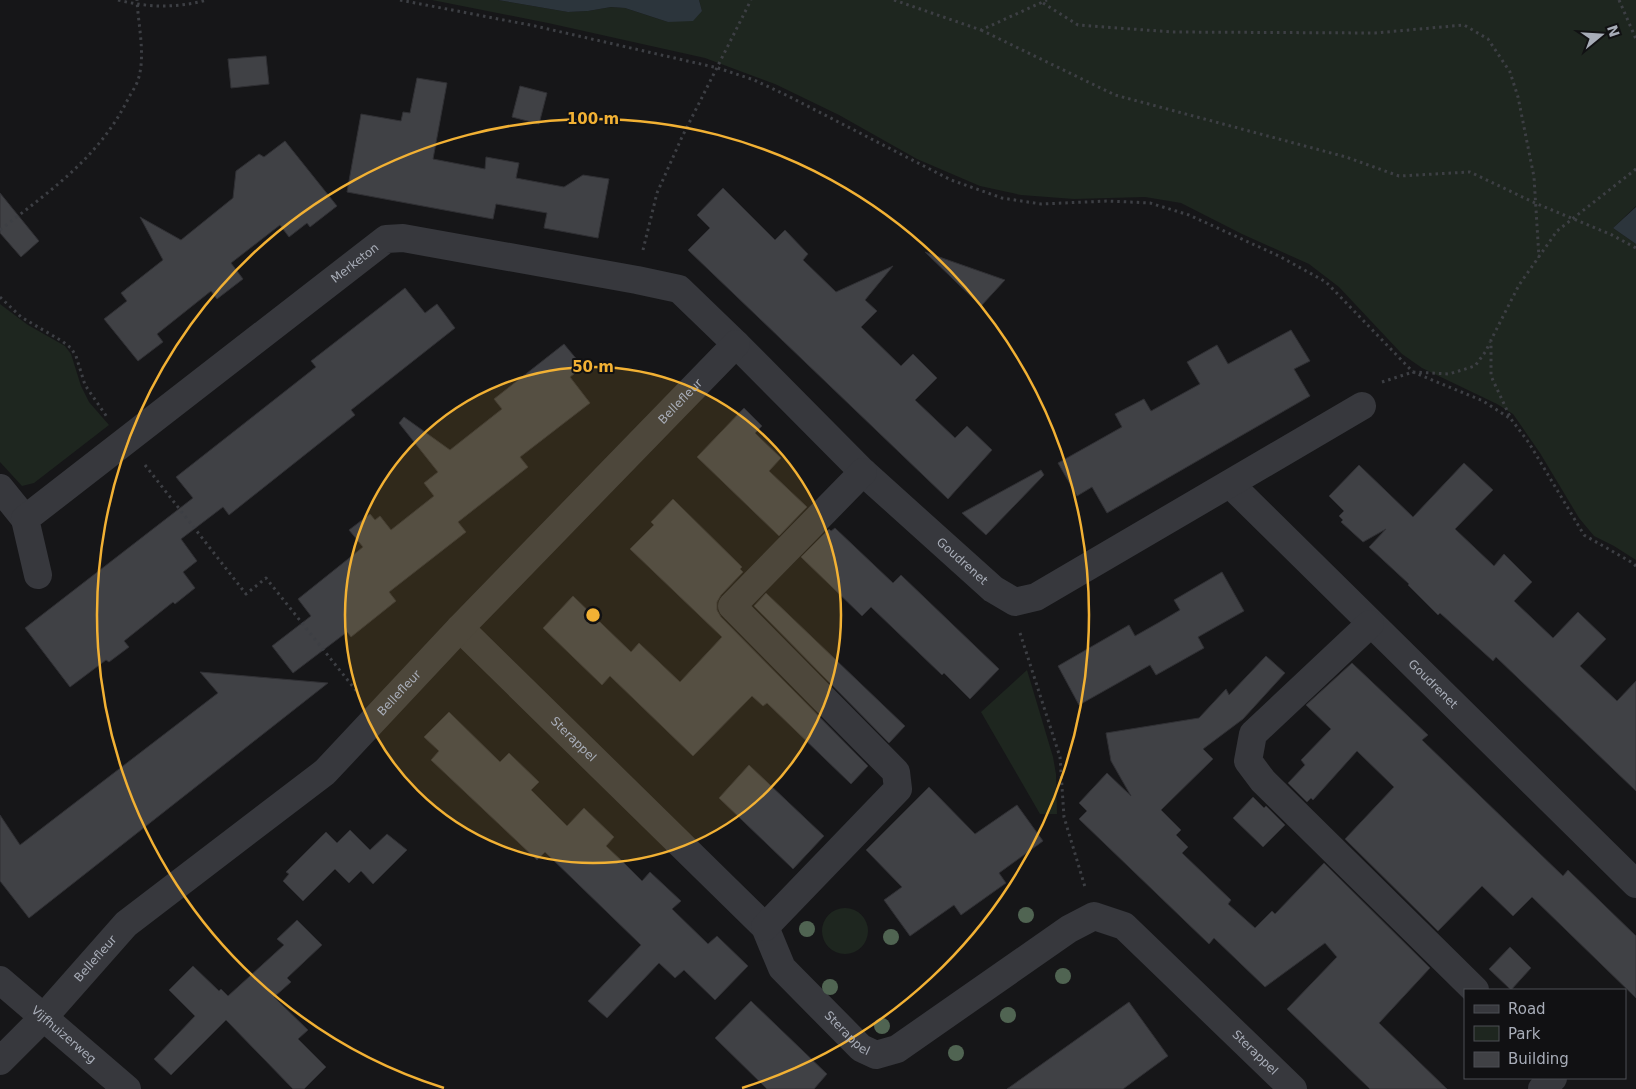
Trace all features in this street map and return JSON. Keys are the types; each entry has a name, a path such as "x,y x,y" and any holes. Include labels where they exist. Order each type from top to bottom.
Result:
{"street":[{"name":"Merketon","path":"25,519 386,239 403,238 679,289 736,344"},
{"name":"Goudrenet","path":"736,344 863,472 993,589 1015,602"},
{"name":"Bellefleur","path":"0,1061 43,1018 126,924 325,772 460,628 736,344"},
{"path":"1015,602 1036,597 1362,406"},
{"path":"765,927 898,789 896,772 732,606 863,472"},
{"name":"Goudrenet","path":"1230,484 1636,884"},
{"path":"0,488 25,519 38,575"},
{"path":"1370,624 1253,734 1248,761 1270,788 1474,989"},
{"name":"Sterappel","path":"460,628 765,927 782,968 861,1048 876,1055 897,1049 1069,929 1094,916 1124,926 1293,1089"},
{"name":"Vijfhuizerweg","path":"0,980 127,1089"},
{"path":"1542,1089 1552,1079"}],"path":[{"path":"118,0 137,5 166,7 208,0"},
{"path":"0,230 66,179 98,146 120,116 138,79 142,45 137,0"},
{"path":"400,0 535,26 718,68 754,80 788,96 951,180 1002,198 1041,204 1108,201 1150,202 1189,215 1279,256 1326,282 1413,372 1483,401 1510,419"},
{"path":"636,280 657,193 682,137 751,0"},
{"path":"894,0 981,30 1115,95 1346,157 1399,176 1470,172 1612,235 1636,248"},
{"path":"981,30 1047,0"},
{"path":"1619,0 1636,39"},
{"path":"1043,3 1078,25 1172,32 1375,33 1464,25 1488,39 1510,72 1518,96 1534,177 1539,258"},
{"path":"1413,372 1449,374 1475,366 1486,352 1519,285 1557,231 1636,169"},
{"path":"0,298 21,317 47,331 71,348 76,356 85,386 125,441 246,594 266,578 377,717"},
{"path":"1491,340 1491,376 1510,419 1529,443 1584,535 1636,566"},
{"path":"1015,602 1015,618 1060,757 1064,817 1094,916"}],"green space":[{"path":"432,0 498,0 568,12 611,7 625,8 668,22 702,11 699,0 1636,0 1636,206 1613,228 1636,244 1636,560 1594,536 1579,518 1540,453 1513,414 1497,404 1422,368 1402,354 1339,287 1309,264 1242,234 1181,203 1145,197 1074,199 1021,195 980,186 917,159 839,115 775,84 705,58 548,23"},
{"path":"0,304 28,325 65,346 71,354 81,386 89,402 109,425 34,483 22,486 0,462"},
{"path":"1027,670 1053,757 1056,774 1057,814 1040,814 981,712"},
{"path":"841,908 849,908 858,912 864,918 868,931 864,944 858,950 849,954 841,954 832,950 826,944 822,935 822,927 826,918 832,912"}],"shaded area":[{"path":"498,0 699,0 702,11 693,21 668,22 625,8 611,7 568,12"},
{"path":"1636,207 1636,244 1613,228"}],"building":[{"path":"266,56 269,84 231,88 228,59"},
{"path":"417,78 447,83 433,159 485,169 486,157 519,163 516,178 564,187 583,175 609,179 598,238 544,228 547,213 496,204 493,219 347,192 361,114 401,121 403,112 410,113"},
{"path":"520,86 547,93 539,124 512,117"},
{"path":"285,141 337,206 310,227 307,223 289,237 280,225 231,263 243,279 217,299 211,291 157,334 163,342 138,361 104,319 127,301 121,293 163,260 140,217 181,240 233,198 236,171 259,154 264,157"},
{"path":"723,188 775,240 785,230 808,254 803,260 836,292 893,266 865,300 877,311 861,327 901,366 913,354 937,378 915,400 955,438 967,426 992,450 948,499 688,250 710,228 697,215"},
{"path":"0,193 39,241 21,257 0,233"},
{"path":"925,252 1005,280 981,306"},
{"path":"405,288 425,313 437,304 455,328 351,410 355,415 229,515 223,507 181,539 197,561 183,572 195,588 175,604 173,602 124,641 129,647 109,662 106,660 70,687 25,628 193,498 176,477 316,367 311,361"},
{"path":"1291,330 1310,361 1294,369 1310,396 1107,513 1092,487 1077,496 1058,463 1122,427 1115,414 1144,399 1151,411 1200,384 1187,362 1217,345 1228,364"},
{"path":"564,344 583,367 570,377 590,403 520,457 528,467 458,522 466,532 389,592 396,601 351,637 347,632 293,673 272,646 311,616 298,599 363,547 349,530 370,514 375,520 380,516 391,530 434,496 424,483 438,472 399,423 404,417 450,450 502,409 494,399"},
{"path":"744,408 762,426 755,433 781,458 769,471 807,507 779,536 697,457"},
{"path":"1464,463 1493,490 1455,529 1494,566 1504,554 1532,582 1514,601 1553,638 1578,612 1606,639 1580,666 1617,701 1636,681 1636,791 1496,657 1493,661 1440,613 1438,615 1409,584 1369,547 1386,529 1363,542 1341,522 1343,520 1339,516 1344,511 1329,496 1359,465 1413,517"},
{"path":"1041,470 1044,475 986,535 962,513"},
{"path":"673,499 742,567 740,569 743,572 721,595 717,602 717,610 721,617 868,766 851,784 767,703 763,706 752,696 693,756 610,676 602,685 543,628 573,596 631,652 639,643 680,682 722,637 630,549 654,525 651,522"},
{"path":"835,528 893,583 901,575 999,669 970,699 871,607 862,616 801,557 829,529 831,531"},
{"path":"1222,572 1244,611 1198,637 1204,648 1156,675 1150,665 1079,705 1058,666 1129,625 1135,636 1158,623 1180,610 1174,600"},
{"path":"766,593 905,726 889,743 754,606"},
{"path":"1266,656 1285,673 1243,719 1203,749 1213,759 1161,810 1181,830 1176,835 1188,847 1182,853 1231,900 1228,904 1255,928 1272,911 1275,914 1324,863 1430,968 1379,1023 1447,1089 1370,1089 1287,1009 1337,957 1325,943 1265,987 1214,938 1209,944 1079,819 1087,811 1079,803 1107,773 1131,796 1111,761 1106,733 1199,718 1226,689 1229,695"},
{"path":"1352,663 1428,735 1422,740 1563,876 1568,870 1636,936 1636,998 1532,897 1513,916 1482,886 1438,931 1345,839 1394,787 1357,751 1313,800 1311,798 1307,802 1288,783 1305,765 1301,760 1331,729 1306,705"},
{"path":"200,672 328,683 29,918 0,881 0,815 20,845 218,693"},
{"path":"449,712 500,762 509,753 539,782 531,790 567,826 584,808 614,837 606,846 642,881 650,872 681,901 672,909 708,944 717,936 748,966 715,1000 684,970 675,978 659,963 607,1018 588,1001 641,945 545,852 537,860 431,760 439,751 424,737"},
{"path":"749,765 824,836 793,869 719,798"},
{"path":"929,787 975,834 1017,805 1043,841 999,873 1006,883 961,915 954,905 910,936 884,900 902,887 866,850"},
{"path":"1253,797 1264,808 1266,806 1285,825 1263,847 1233,818"},
{"path":"350,830 370,850 387,834 407,850 373,884 361,871 349,883 335,869 303,901 283,881 289,874 286,872 326,832 337,843"},
{"path":"297,920 322,945 287,978 291,982 274,997 308,1030 298,1039 326,1067 304,1089 293,1089 226,1020 171,1075 154,1059 195,1016 169,990 193,966 219,991 221,989 228,996 284,945 277,939"},
{"path":"1510,947 1531,968 1512,989 1489,969"},
{"path":"751,1001 827,1074 814,1089 767,1089 715,1038"},
{"path":"1129,1002 1168,1056 1123,1089 1007,1089"}]}
